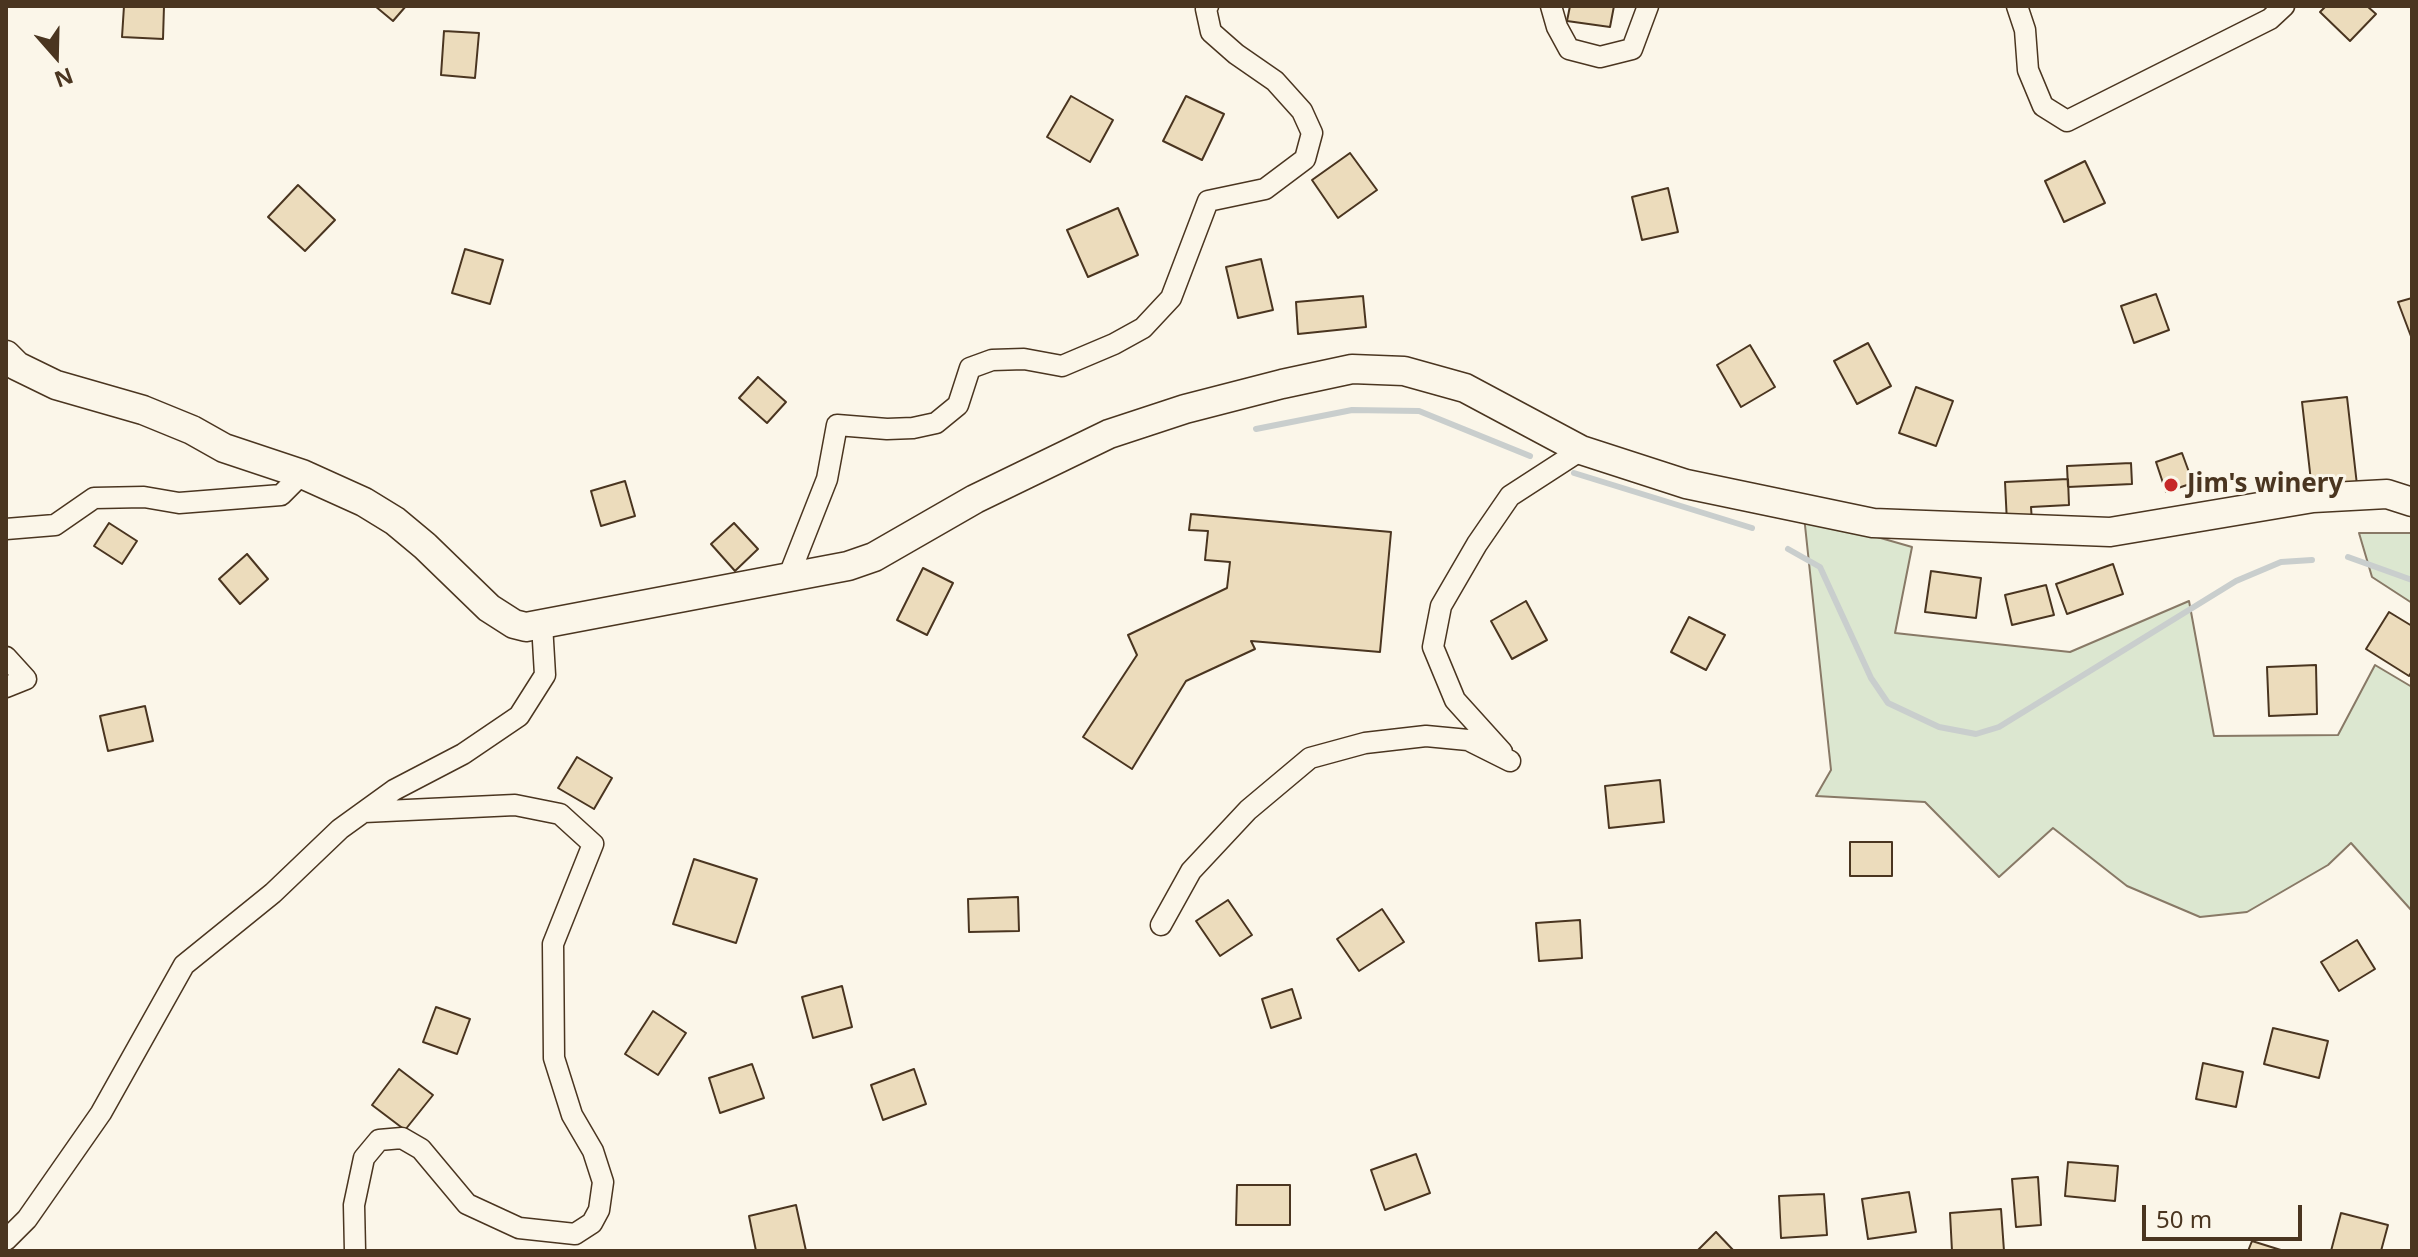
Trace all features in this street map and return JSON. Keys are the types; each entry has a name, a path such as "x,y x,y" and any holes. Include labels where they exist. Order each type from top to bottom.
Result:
{"street":[{"path":"788,578 827,479 837,425 887,429 936,423 958,405 970,368 992,360 1024,359 1062,366 1143,328 1171,298 1208,201 1265,189 1305,159 1312,133 1302,111 1275,81 1211,32 1208,6"},
{"path":"1551,6 1557,27 1569,49 1600,57 1632,49 1648,6"},
{"path":"2017,6 2025,30 2028,70 2043,106 2067,121 2270,19 2284,6"},
{"path":"6,355 17,366 56,385 143,410 192,430 224,448 302,474 364,502 395,521 425,546 489,608 514,624 526,627 848,566 874,557 975,499 1109,434 1185,409 1352,369 1404,371 1465,388 1581,450 1686,484 1873,523 2110,532 2313,498 2387,494 2412,502"},
{"path":"1161,925 1191,871 1248,810 1310,758 1365,743 1426,736 1468,740 1510,761 1455,700 1433,647 1441,606 1477,544 1510,496 1581,450"},
{"path":"6,529 55,525 94,498 144,497 179,503 281,495 302,474"},
{"path":"6,1240 27,1219 101,1113 184,965 273,893 340,829 394,790 463,754 519,716 545,675 542,624"},
{"path":"6,657 26,679 6,687"},
{"path":"355,1251 354,1205 364,1158 379,1140 402,1138 421,1149 467,1204 519,1228 575,1234 592,1223 599,1210 603,1182 593,1151 572,1115 554,1058 553,944 593,844 560,814 515,805 364,812"}],"green space":[{"path":"1804,516 1912,547 1895,633 2070,652 2189,601 2214,736 2338,735 2375,665 2412,687 2412,911 2351,843 2328,865 2247,912 2200,917 2127,886 2053,828 1999,877 1925,802 1816,796 1831,770"},
{"path":"2359,533 2412,533 2412,603 2372,577"}],"building":[{"path":"124,6 164,6 163,39 122,37"},
{"path":"375,6 406,6 393,21"},
{"path":"1570,6 1614,6 1610,27 1567,21"},
{"path":"2326,6 2367,6 2376,14 2350,41 2320,12"},
{"path":"444,31 479,33 475,78 441,75"},
{"path":"1071,96 1113,120 1090,162 1047,137"},
{"path":"1186,96 1224,114 1202,160 1163,141"},
{"path":"1350,153 1377,190 1338,218 1312,180"},
{"path":"2085,161 2105,203 2064,222 2045,181"},
{"path":"298,185 335,220 305,251 268,217"},
{"path":"1668,188 1678,232 1642,240 1632,197"},
{"path":"1118,208 1138,255 1088,277 1067,230"},
{"path":"465,249 503,260 490,304 452,293"},
{"path":"1261,259 1273,310 1238,318 1226,267"},
{"path":"2156,294 2169,330 2134,343 2121,306"},
{"path":"1363,296 1366,327 1298,334 1296,302"},
{"path":"2412,298 2412,339 2398,302"},
{"path":"1868,343 1891,386 1857,404 1834,361"},
{"path":"1750,345 1775,387 1741,407 1717,365"},
{"path":"758,377 786,402 767,423 739,398"},
{"path":"1916,387 1953,401 1936,446 1899,433"},
{"path":"2347,397 2357,485 2312,490 2302,402"},
{"path":"2182,453 2193,483 2166,492 2156,462"},
{"path":"2131,463 2132,484 2068,487 2067,466"},
{"path":"2068,479 2069,505 2031,507 2032,522 2007,523 2005,482"},
{"path":"625,481 635,516 601,526 591,491"},
{"path":"1191,514 1391,532 1380,652 1251,641 1255,649 1186,681 1132,769 1083,737 1137,655 1128,635 1227,588 1230,562 1205,560 1208,531 1189,530"},
{"path":"109,523 137,541 122,564 94,546"},
{"path":"734,523 758,549 735,571 711,544"},
{"path":"247,554 268,579 240,604 219,579"},
{"path":"2113,564 2123,594 2067,614 2056,584"},
{"path":"923,568 953,583 927,635 897,620"},
{"path":"1931,571 1981,578 1976,618 1925,612"},
{"path":"2046,585 2054,615 2012,625 2005,595"},
{"path":"1526,601 1547,640 1512,659 1491,621"},
{"path":"2389,612 2412,626 2412,671 2409,676 2366,649"},
{"path":"1689,617 1725,635 1706,670 1671,652"},
{"path":"2316,665 2317,714 2269,716 2267,667"},
{"path":"145,706 153,741 108,751 100,716"},
{"path":"577,757 612,778 594,809 558,788"},
{"path":"1660,780 1664,822 1609,828 1605,786"},
{"path":"1850,842 1892,842 1892,876 1850,876"},
{"path":"694,859 757,879 736,943 673,924"},
{"path":"1018,897 1019,931 969,932 968,899"},
{"path":"1228,900 1252,935 1220,956 1196,921"},
{"path":"1382,909 1404,942 1359,971 1337,939"},
{"path":"1580,920 1582,958 1539,961 1536,923"},
{"path":"2357,940 2375,969 2339,991 2321,962"},
{"path":"842,986 852,1027 813,1038 802,997"},
{"path":"1292,989 1301,1018 1271,1028 1262,999"},
{"path":"436,1007 470,1019 457,1054 423,1042"},
{"path":"653,1011 686,1033 658,1075 625,1054"},
{"path":"2273,1028 2328,1041 2319,1078 2264,1064"},
{"path":"2203,1063 2243,1072 2236,1107 2196,1099"},
{"path":"752,1064 764,1098 720,1113 709,1078"},
{"path":"399,1069 433,1095 405,1130 372,1105"},
{"path":"914,1069 926,1104 883,1120 871,1085"},
{"path":"1416,1154 1430,1193 1385,1210 1371,1170"},
{"path":"2068,1162 2118,1166 2115,1201 2065,1196"},
{"path":"2038,1177 2041,1225 2016,1227 2012,1179"},
{"path":"1237,1185 1290,1185 1290,1225 1236,1225"},
{"path":"1909,1192 1916,1232 1868,1239 1862,1199"},
{"path":"1824,1194 1827,1235 1781,1238 1779,1196"},
{"path":"796,1205 806,1251 756,1251 749,1216"},
{"path":"2001,1209 2004,1251 1952,1251 1950,1213"},
{"path":"2341,1213 2388,1225 2381,1251 2331,1251"},
{"path":"1716,1232 1734,1251 1697,1251"},
{"path":"2252,1241 2284,1251 2248,1251"}],"waterway":[{"path":"1256,429 1352,410 1419,411 1530,456"},
{"path":"1574,473 1752,528"},
{"path":"1788,549 1820,567 1871,678 1888,703 1939,727 1976,734 1999,727 2236,581 2281,562 2312,560"},
{"path":"2348,557 2412,580"}],"place":[{"name":"Jim's winery","path":"2171,485"}]}
